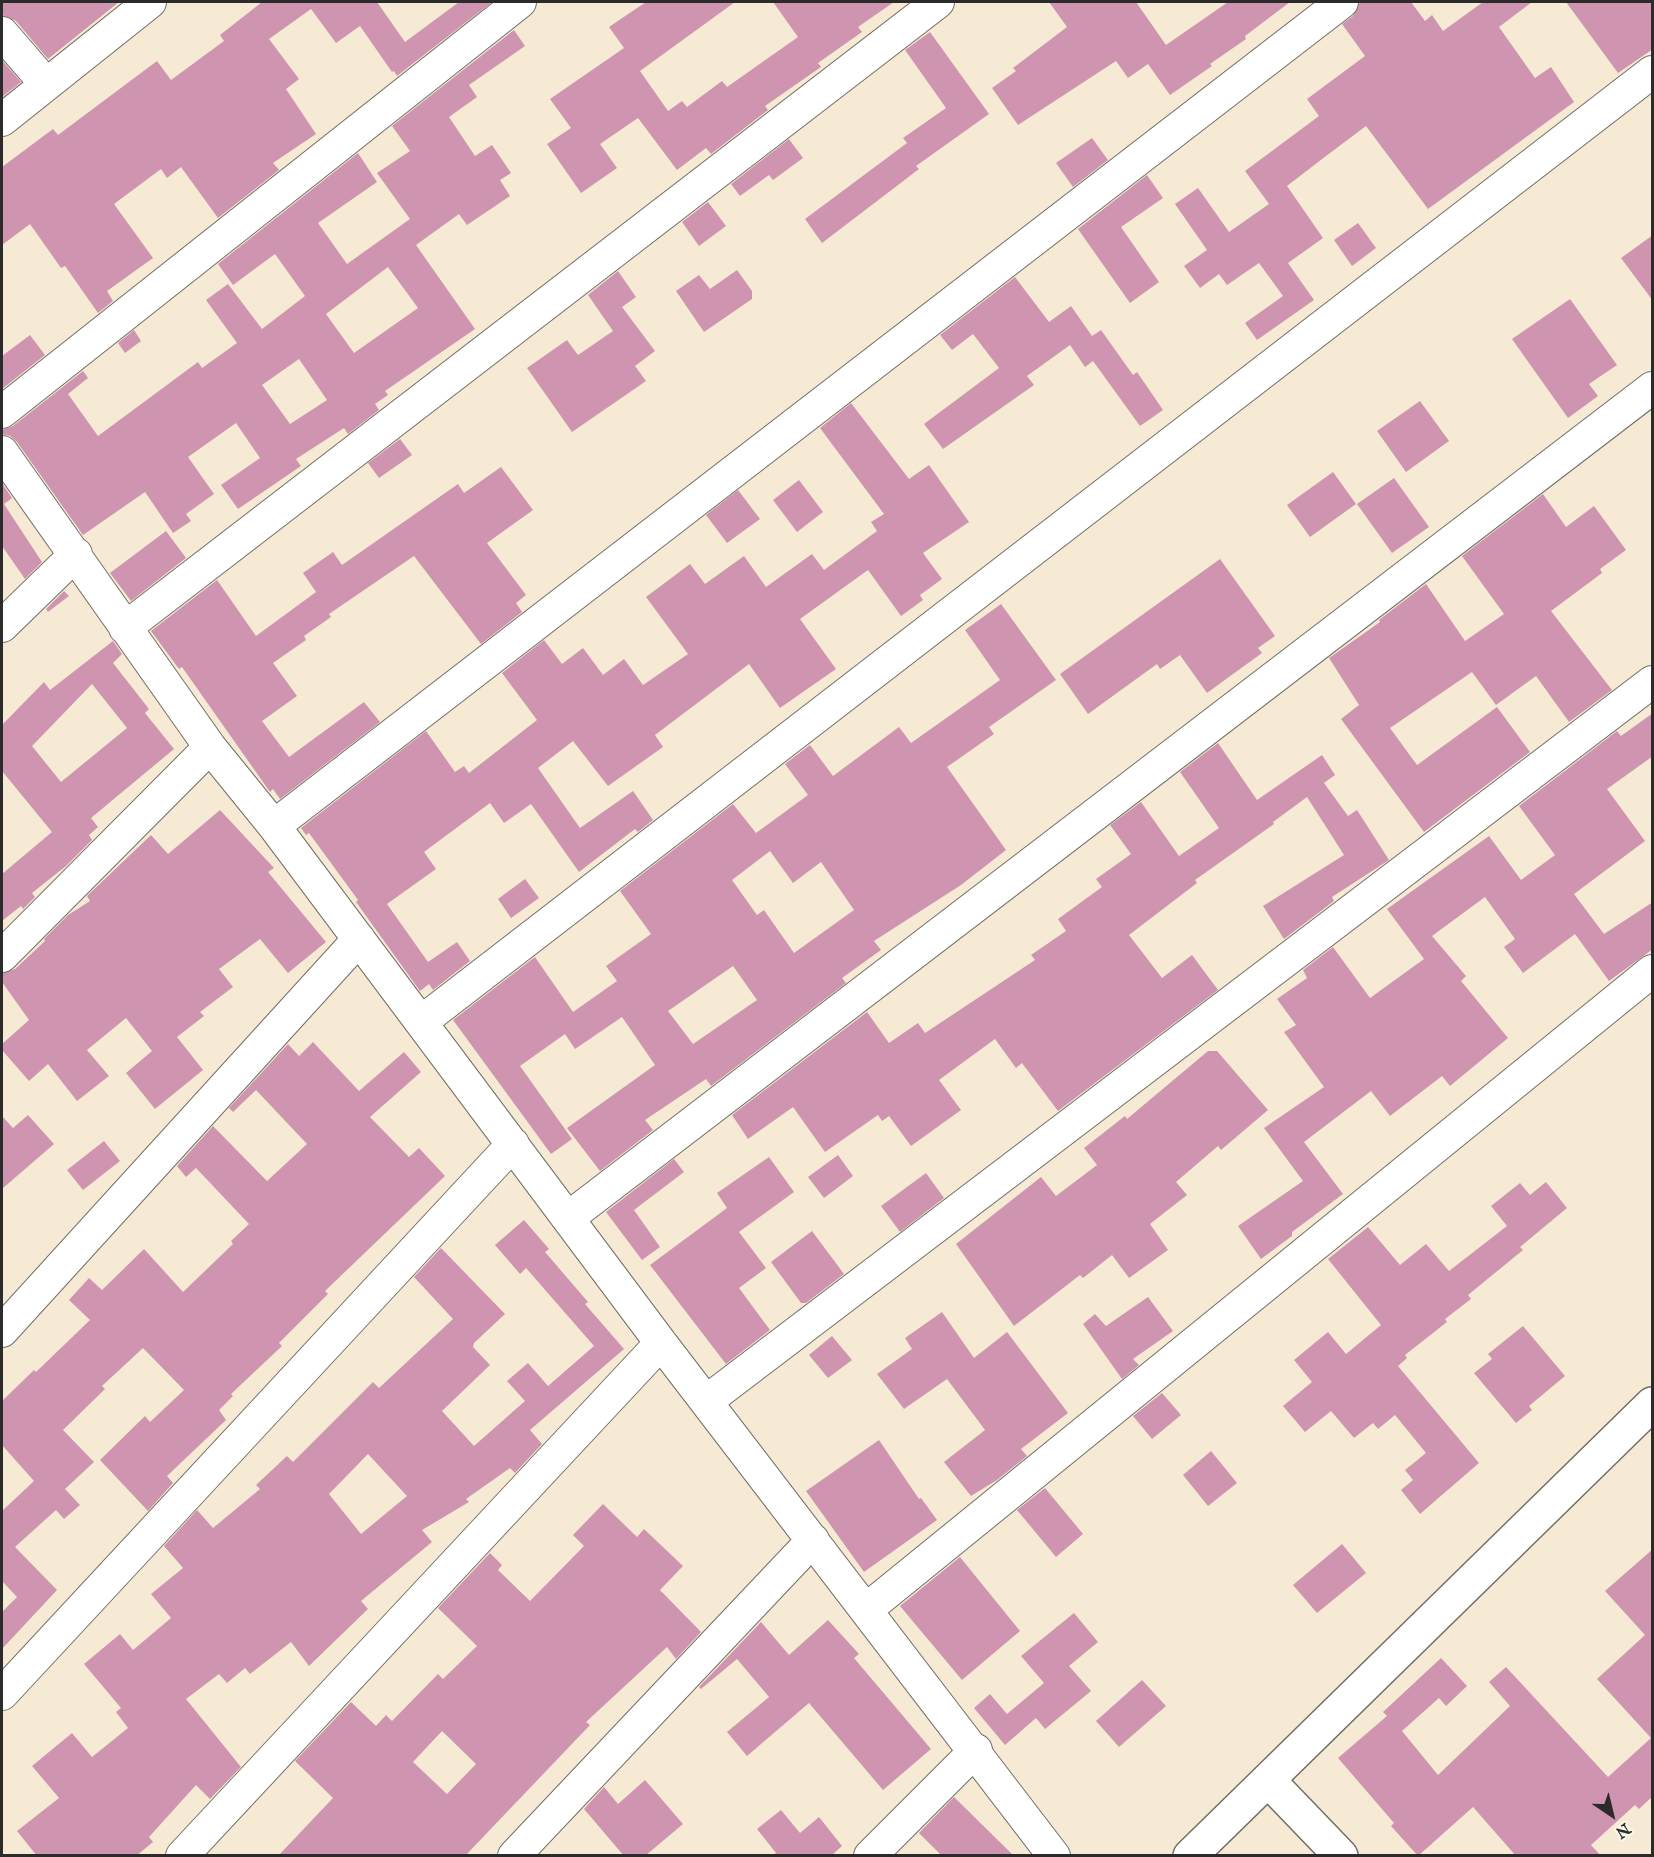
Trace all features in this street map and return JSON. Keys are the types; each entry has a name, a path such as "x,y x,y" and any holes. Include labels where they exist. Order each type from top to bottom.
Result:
{"street":[{"path":"2,120 150,2"},
{"path":"2,412 520,2"},
{"path":"125,628 938,2"},
{"path":"274,826 1342,2"},
{"path":"2,33 46,84"},
{"path":"421,1022 1653,72"},
{"path":"568,1218 1653,388"},
{"path":"2,452 210,747 274,826 661,1343 708,1400 976,1750 1054,1856"},
{"path":"2,626 76,554"},
{"path":"708,1400 1653,682"},
{"path":"2,956 210,747"},
{"path":"2,1331 359,939"},
{"path":"867,1609 1653,971"},
{"path":"2,1694 513,1144"},
{"path":"182,1856 661,1343"},
{"path":"1190,1856 1653,1404"},
{"path":"514,1856 813,1540"},
{"path":"870,1856 976,1750"},
{"path":"1268,1780 1341,1856"}],"building":[{"path":"2,2 119,2 48,59 16,21 2,15"},
{"path":"262,2 377,2 405,42 459,2 492,2 397,76 360,26 336,43 311,9 269,39 299,79 286,89 316,134 273,163 279,170 218,218 181,167 167,178 161,169 114,204 153,258 107,291 113,301 98,313 65,266 61,268 30,224 2,245 2,167 53,129 58,135 157,61 171,80 224,41 220,35"},
{"path":"646,2 735,2 640,71 668,111 682,101 687,107 722,81 727,87 798,37 773,2 894,2 858,27 862,32 818,63 821,67 765,106 768,110 711,154 706,148 677,170 638,118 600,144 617,168 581,193 547,144 571,128 550,99 624,48 609,27"},
{"path":"1049,2 1136,2 1166,45 1228,2 1290,2 1245,36 1246,39 1210,64 1212,66 1170,95 1148,64 1128,78 1116,61 1018,125 992,88 1016,71 1013,68 1067,27"},
{"path":"1360,2 1411,2 1425,21 1432,15 1443,31 1483,2 1532,2 1499,27 1535,78 1551,67 1574,102 1428,209 1366,126 1326,156 1287,186 1323,238 1288,263 1314,300 1257,340 1245,323 1283,296 1259,263 1227,285 1219,274 1200,288 1184,266 1207,250 1175,204 1198,188 1229,232 1269,204 1245,171 1319,116 1307,99 1365,56 1342,24 1353,16"},
{"path":"1566,2 1653,2 1653,49 1618,73"},
{"path":"514,30 525,46 469,85 477,97 449,117 475,156 492,145 511,173 500,180 510,196 467,225 459,214 416,245 475,329 385,391 388,395 375,404 379,410 348,434 344,428 296,459 301,466 238,509 221,485 260,458 236,423 188,457 214,494 186,514 191,521 173,533 145,492 83,535 17,442 10,436 2,434 2,430 13,426 83,371 88,378 68,394 98,436 198,362 202,368 237,343 206,300 228,284 262,329 305,296 275,254 233,285 218,264 358,153 377,182 318,223 347,264 410,219 377,173 410,151 392,126","holes":["388,267 418,308 354,353 326,314","299,359 327,400 290,424 262,385"]},
{"path":"930,32 989,114 916,166 919,169 822,243 805,219 907,143 903,138 946,108 905,50"},
{"path":"2,60 21,82 2,97"},
{"path":"1092,138 1108,160 1073,187 1056,163"},
{"path":"789,139 803,158 773,180 769,175 740,196 731,184"},
{"path":"1147,175 1163,198 1121,227 1159,282 1130,303 1078,229"},
{"path":"708,202 726,226 699,246 682,222"},
{"path":"1358,223 1376,248 1352,266 1334,240"},
{"path":"1653,235 1653,301 1621,258"},
{"path":"737,270 752,291 752,299 704,332 676,291 699,275 710,289"},
{"path":"618,271 636,297 622,307 655,351 635,366 646,381 572,432 527,368 567,340 578,355 613,331 588,295"},
{"path":"1015,277 1049,322 1071,306 1092,336 1101,330 1133,375 1137,372 1163,410 1140,426 1093,361 1085,367 1070,345 1027,376 1034,385 943,449 924,424 999,368 973,334 952,350 940,335"},
{"path":"1570,299 1617,365 1589,384 1598,396 1568,418 1512,339"},
{"path":"134,330 141,341 125,353 118,343"},
{"path":"30,335 45,355 2,389 2,356"},
{"path":"1420,401 1449,441 1406,472 1377,431"},
{"path":"851,403 909,479 929,465 969,522 923,553 942,579 920,595 923,600 901,616 868,570 800,619 836,669 780,708 749,664 655,735 663,747 608,786 573,741 538,768 580,828 633,791 653,820 638,832 635,829 579,872 531,804 504,823 490,803 424,852 436,869 387,904 428,962 457,942 470,961 433,990 429,984 420,991 356,902 358,900 309,833 306,835 301,828 426,731 455,772 464,766 469,773 537,720 502,673 544,640 562,664 583,648 603,675 624,659 643,685 688,654 646,597 690,564 705,584 744,556 766,587 812,554 824,570 877,531 871,522 884,514 820,428"},
{"path":"400,439 412,455 379,478 368,463"},
{"path":"501,467 533,510 487,543 526,595 516,603 522,612 481,644 414,556 329,614 331,617 304,636 306,640 273,663 297,696 262,721 289,757 364,702 380,722 280,799 273,789 270,792 182,667 179,669 151,631 217,580 256,636 316,592 303,573 333,552 342,565 458,484 464,493"},
{"path":"1333,472 1356,504 1310,537 1287,505"},
{"path":"1394,478 1429,527 1392,553 1357,504"},
{"path":"799,480 823,512 797,532 773,500"},
{"path":"2,483 12,498 4,504 42,562 25,579 2,546"},
{"path":"738,490 760,519 727,543 706,515"},
{"path":"1543,494 1566,527 1594,506 1626,550 1600,569 1602,573 1551,611 1612,690 1569,722 1536,676 1496,705 1472,672 1390,728 1417,765 1497,707 1530,752 1424,832 1341,719 1359,705 1329,658 1380,622 1379,620 1426,584 1465,641 1504,614 1462,556"},
{"path":"166,531 186,558 131,601 110,573"},
{"path":"1220,559 1275,636 1258,648 1262,653 1207,693 1180,655 1160,669 1157,664 1088,714 1060,674"},
{"path":"64,591 69,596 48,612 46,609"},
{"path":"1001,604 1056,680 989,727 994,734 947,767 1006,850 961,885 874,941 881,950 842,978 846,983 711,1086 706,1079 645,1120 653,1130 600,1171 567,1128 655,1065 622,1017 575,1049 565,1034 520,1066 572,1139 551,1154 453,1020 535,957 573,1012 617,981 606,966 651,934 620,891 733,804 756,833 808,795 785,764 810,745 833,776 899,727 911,743 1000,680 965,630","holes":["770,851 793,883 821,862 854,910 794,953 764,910 757,915 732,880","733,966 757,1000 693,1044 668,1011"]},
{"path":"113,641 122,654 113,663 149,709 145,713 174,749 91,818 98,827 89,835 92,840 66,866 32,893 35,897 23,909 21,906 2,921 2,874 52,832 2,771 2,725 44,682 50,690","holes":["92,684 127,728 61,782 32,746"]},
{"path":"1653,713 1653,756 1607,789 1645,841 1574,894 1604,934 1653,902 1653,949 1609,981 1575,934 1523,973 1504,947 1515,939 1485,897 1432,936 1466,976 1461,981 1508,1038 1450,1086 1442,1076 1390,1116 1371,1091 1304,1142 1343,1194 1292,1232 1292,1236 1261,1259 1238,1226 1303,1181 1264,1128 1324,1087 1284,1032 1296,1025 1277,999 1307,978 1303,970 1333,947 1370,998 1424,959 1387,909 1489,836 1521,880 1555,855 1519,806 1617,731 1621,736"},
{"path":"1218,743 1257,800 1322,755 1335,775 1324,783 1348,816 1357,810 1389,860 1332,897 1334,901 1284,939 1263,906 1344,855 1307,797 1273,822 1274,824 1195,880 1197,883 1129,935 1162,978 1192,955 1218,990 1058,1111 1022,1063 1016,1068 995,1039 939,1080 961,1110 911,1146 889,1116 882,1121 878,1115 825,1152 793,1107 748,1139 732,1115 867,1012 889,1043 918,1023 925,1033 1035,960 1031,955 1066,931 1058,919 1102,887 1096,879 1131,854 1110,825 1141,802 1179,856 1219,828 1180,772"},
{"path":"220,810 274,868 268,872 326,942 288,973 260,939 219,969 233,987 200,1012 204,1016 177,1037 203,1070 155,1109 126,1073 152,1051 126,1018 87,1050 109,1076 77,1101 48,1064 29,1081 2,1050 2,1044 29,1020 2,982 2,973 15,969 68,915 90,901 87,896 151,835 168,854"},
{"path":"525,879 539,898 511,918 498,899"},
{"path":"313,1042 359,1091 404,1052 421,1072 370,1117 409,1157 419,1148 445,1176 325,1291 328,1294 279,1343 282,1346 231,1394 233,1396 219,1410 226,1420 167,1476 173,1483 148,1511 100,1460 145,1416 150,1422 184,1390 143,1348 102,1386 105,1389 63,1430 94,1462 65,1489 80,1505 64,1519 56,1510 15,1547 57,1590 2,1649 2,1612 17,1597 2,1581 2,1511 34,1481 2,1445 2,1401 90,1320 69,1300 89,1278 102,1290 144,1249 183,1292 233,1244 231,1241 249,1224 196,1168 186,1177 177,1166 213,1126 267,1181 307,1144 256,1090 233,1112 229,1108 288,1044 299,1056"},
{"path":"1208,1051 1217,1051 1268,1110 1221,1150 1218,1146 1176,1182 1187,1195 1150,1224 1168,1250 1129,1278 1112,1255 1083,1278 1080,1275 1014,1326 956,1244 1041,1177 1056,1196 1097,1165 1084,1148 1125,1116 1127,1119"},
{"path":"28,1115 54,1144 2,1189 2,1116 13,1128"},
{"path":"104,1141 120,1161 83,1190 67,1170"},
{"path":"838,1155 853,1176 824,1198 808,1177"},
{"path":"769,1157 794,1192 739,1232 766,1268 739,1288 770,1330 726,1364 650,1265 727,1208 717,1193"},
{"path":"674,1159 684,1172 634,1210 660,1247 642,1260 606,1212"},
{"path":"926,1173 944,1198 900,1232 881,1206"},
{"path":"1546,1182 1567,1208 1520,1247 1523,1250 1468,1295 1471,1299 1445,1319 1447,1322 1405,1355 1407,1358 1398,1366 1479,1463 1420,1514 1401,1490 1413,1480 1405,1470 1426,1453 1395,1415 1378,1429 1373,1423 1354,1438 1331,1411 1305,1432 1283,1406 1312,1382 1294,1360 1328,1332 1346,1354 1381,1325 1328,1259 1368,1227 1400,1265 1426,1244 1449,1271 1507,1226 1491,1206 1520,1183 1530,1195"},
{"path":"524,1220 549,1249 545,1252 588,1302 585,1304 624,1349 530,1430 542,1444 515,1473 510,1468 466,1499 469,1502 422,1530 432,1542 361,1601 368,1609 309,1666 291,1642 250,1674 245,1668 227,1683 219,1674 186,1699 241,1767 210,1799 196,1785 149,1837 153,1842 136,1856 37,1856 17,1831 59,1798 32,1766 72,1733 92,1757 128,1728 116,1712 121,1708 84,1664 120,1634 133,1650 171,1618 151,1594 183,1568 164,1546 197,1510 213,1528 260,1489 256,1485 287,1456 293,1462 373,1382 379,1388 453,1319 414,1277 441,1248 505,1314 474,1343 473,1347 490,1365 442,1411 474,1446 525,1401 507,1381 528,1363 548,1386 594,1346 526,1268 520,1274 495,1245","holes":["368,1454 407,1496 361,1534 329,1494"]},
{"path":"812,1231 844,1274 806,1303 801,1303 771,1262"},
{"path":"1148,1297 1173,1331 1133,1359 1139,1365 1122,1379 1083,1324 1095,1314 1106,1326"},
{"path":"942,1312 974,1358 1007,1332 1068,1413 1021,1449 1027,1456 997,1480 971,1496 944,1462 985,1430 947,1379 904,1409 877,1374 912,1349 905,1338"},
{"path":"1523,1326 1565,1376 1529,1406 1532,1410 1516,1423 1474,1373 1492,1359 1488,1354"},
{"path":"832,1336 852,1360 828,1378 809,1355"},
{"path":"1162,1393 1181,1415 1152,1439 1133,1416"},
{"path":"879,1440 919,1499 921,1498 937,1520 864,1572 806,1491"},
{"path":"1211,1451 1237,1483 1208,1506 1183,1475"},
{"path":"1045,1488 1083,1534 1056,1557 1017,1510"},
{"path":"603,1504 637,1537 644,1529 683,1566 660,1590 701,1632 676,1659 667,1647 586,1722 590,1725 465,1856 278,1856 333,1798 295,1761 351,1702 376,1726 386,1715 392,1721 438,1674 443,1679 477,1646 438,1608 490,1553 502,1565 498,1570 530,1601 584,1546 573,1535","holes":["442,1731 476,1764 447,1794 413,1762"]},
{"path":"1342,1544 1366,1573 1317,1613 1293,1585"},
{"path":"1653,1549 1653,1796 1639,1809 1635,1805 1591,1845 1601,1856 1516,1856 1473,1807 1418,1856 1391,1826 1394,1823 1338,1758 1387,1716 1383,1712 1441,1658 1467,1686 1446,1706 1439,1698 1402,1731 1438,1775 1510,1706 1489,1682 1506,1667 1608,1777 1651,1738 1597,1679 1645,1635 1605,1591"},
{"path":"960,1557 1020,1631 962,1680 900,1606"},
{"path":"1074,1613 1098,1642 1069,1666 1091,1691 1045,1729 1036,1718 1005,1745 974,1708 990,1694 1007,1714 1044,1683 1021,1656"},
{"path":"828,1620 859,1654 854,1658 931,1749 883,1790 809,1703 747,1756 727,1732 769,1697 737,1659 701,1689 699,1687 761,1622 789,1655"},
{"path":"1142,1680 1166,1706 1119,1747 1096,1721"},
{"path":"645,1780 683,1824 645,1856 624,1856 584,1809 604,1787 618,1804"},
{"path":"954,1797 1014,1856 942,1856 919,1833"},
{"path":"781,1810 800,1833 819,1817 842,1846 831,1856 772,1856 776,1853 757,1829"}]}
